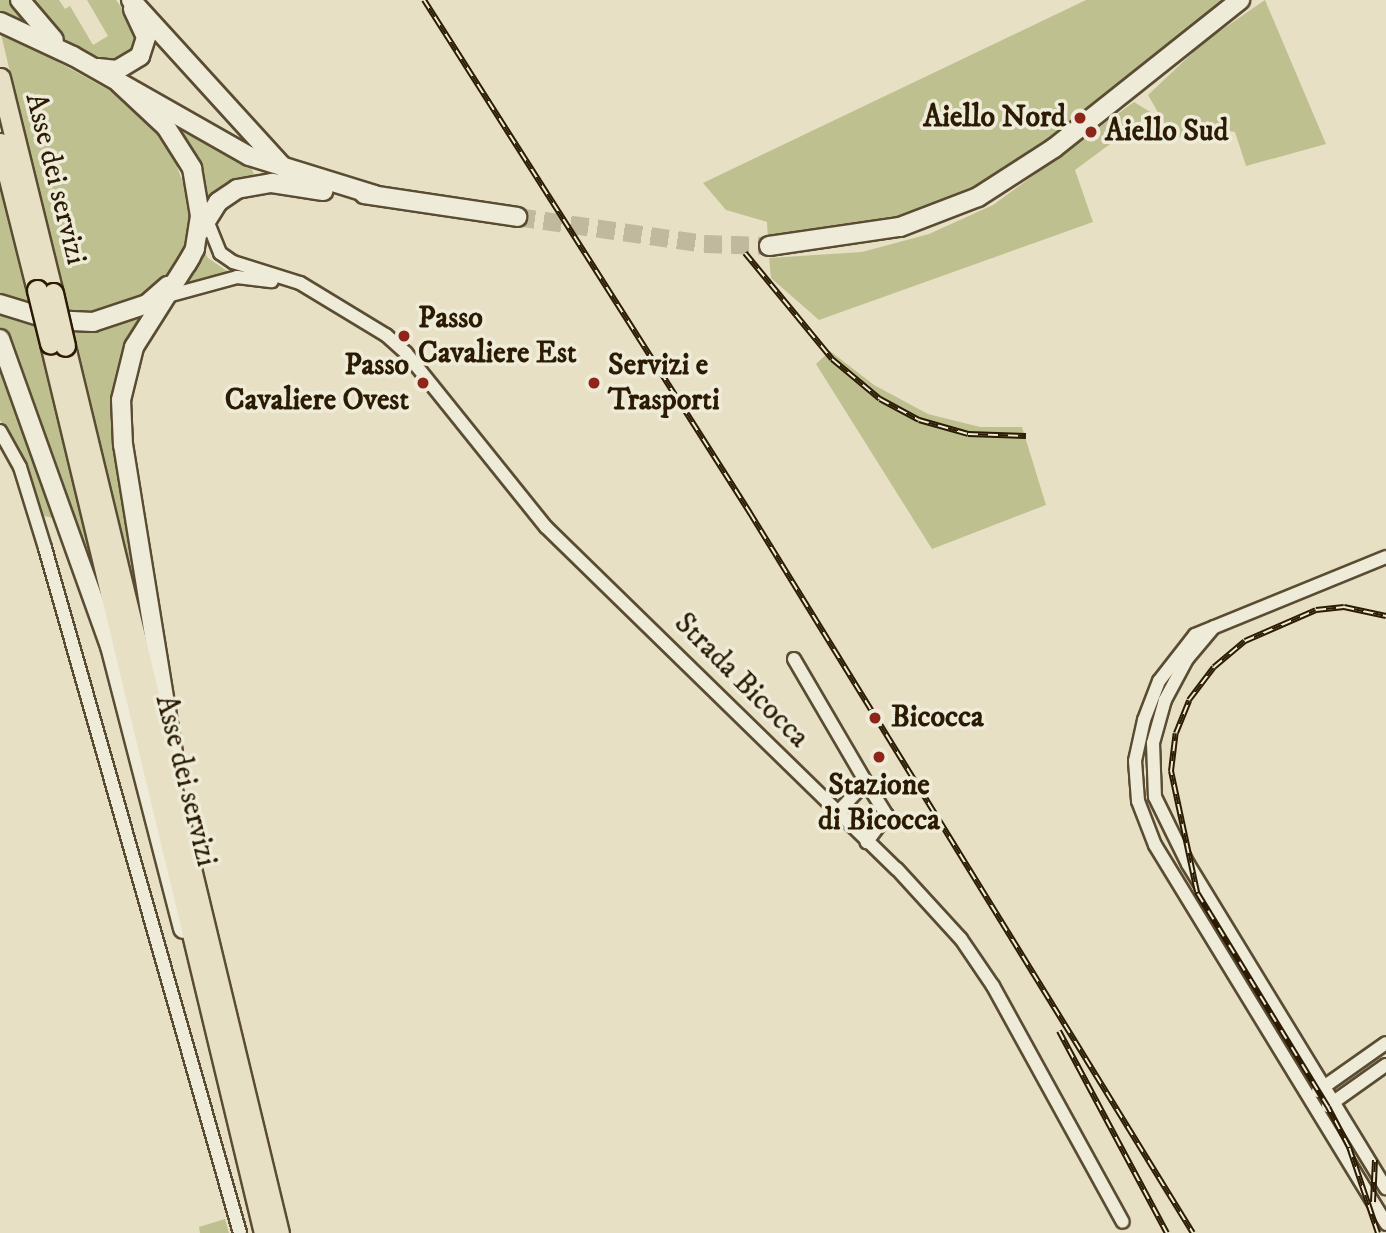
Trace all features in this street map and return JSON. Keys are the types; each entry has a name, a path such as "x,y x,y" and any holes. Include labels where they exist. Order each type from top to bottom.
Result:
{"main road":[{"path":"20,0 34,22 73,56"},
{"path":"94,68 117,70 140,55 144,28 129,0"},
{"path":"129,0 286,170"},
{"path":"769,246 900,227 978,197 1054,148 1240,0"},
{"path":"0,22 73,56 204,133 286,170 374,195"},
{"name":"Asse dei servizi","path":"0,78 45,292"},
{"path":"119,83 182,148 198,194 198,235"},
{"name":"Asse dei servizi","path":"0,143 45,292"},
{"path":"194,880 121,423 128,363 141,334 172,294 191,257 206,218 226,195 252,185 374,195 517,217"},
{"path":"0,304 34,316 75,322 110,318 146,304 191,257"},
{"path":"45,292 57,344"},
{"path":"0,339 110,646 172,895 208,1003"},
{"name":"Asse dei servizi","path":"57,344 194,880 279,1233"},
{"name":"Asse dei servizi","path":"57,344 208,1003 264,1233"}],"street":[{"path":"198,194 219,253 316,293"},
{"path":"146,304 172,294 237,277 316,293"},
{"name":"Strada Bicocca","path":"316,293 386,335 406,353 546,527 867,842 961,939 993,986 1122,1222"},
{"path":"0,431 20,467 45,548 240,1233"},
{"path":"1386,557 1219,622 1195,635 1169,663 1148,708 1136,752 1142,816 1188,898 1386,1224"},
{"path":"1219,622 1175,679 1157,723 1152,758 1161,817 1386,1188"},
{"path":"794,659 887,815 867,842"},
{"path":"837,813 866,782"},
{"path":"1188,898 1203,888"},
{"path":"1310,1097 1386,1042"},
{"path":"1320,1113 1386,1065"}],"green space":[{"path":"0,0 12,0 34,31 0,14"},
{"path":"26,0 59,0 65,9 70,6 93,45 108,36 87,0 116,0 140,33 135,54 107,64 61,37"},
{"path":"1086,0 1223,0 1050,141 973,191 909,217 768,241 767,222 726,210 703,183"},
{"path":"1265,0 1326,144 1246,166 1235,132 1201,126 1174,140 1148,95 1204,42"},
{"path":"0,30 116,94 163,137 180,165 177,167 191,203 187,241 164,282 144,297 118,310 84,315 42,310 0,296 0,178 26,287 63,295"},
{"path":"1134,102 1152,113 1075,170 1093,222 819,320 771,278 769,258 862,252 929,234 993,205"},
{"path":"178,130 250,165 256,179 220,190 206,203"},
{"path":"202,246 208,258 230,273 184,285"},
{"path":"0,311 90,330 143,313 118,369 113,427 148,642 76,349 39,342 103,607 0,327"},
{"path":"830,351 874,385 928,414 980,427 1022,427 1046,505 932,549 816,364"},
{"path":"0,356 53,518 44,516 26,464 0,420"},
{"path":"225,1219 229,1233 200,1233 199,1227"}],"tunnel":[{"path":"517,217 704,244 769,246"}],"railway":[{"path":"424,0 750,513 1193,1233"},
{"path":"745,253 832,359 880,399 919,420 968,434 1026,436"},
{"path":"1378,1233 1349,1147 1328,1107 1197,892 1171,771 1176,733 1189,700 1214,667 1245,641 1316,610 1344,607 1386,616"},
{"path":"1059,1031 1167,1233"},
{"path":"1373,1202 1375,1160"}],"place":[{"name":"Aiello Nord","path":"1080,118"},
{"name":"Aiello Sud","path":"1091,132"},
{"name":"Passo Cavaliere Est","path":"404,336"},
{"name":"Passo Cavaliere Ovest","path":"423,383"},
{"name":"Servizi e Trasporti","path":"594,383"},
{"name":"Bicocca","path":"875,718"},
{"name":"Stazione di Bicocca","path":"879,757"}]}
